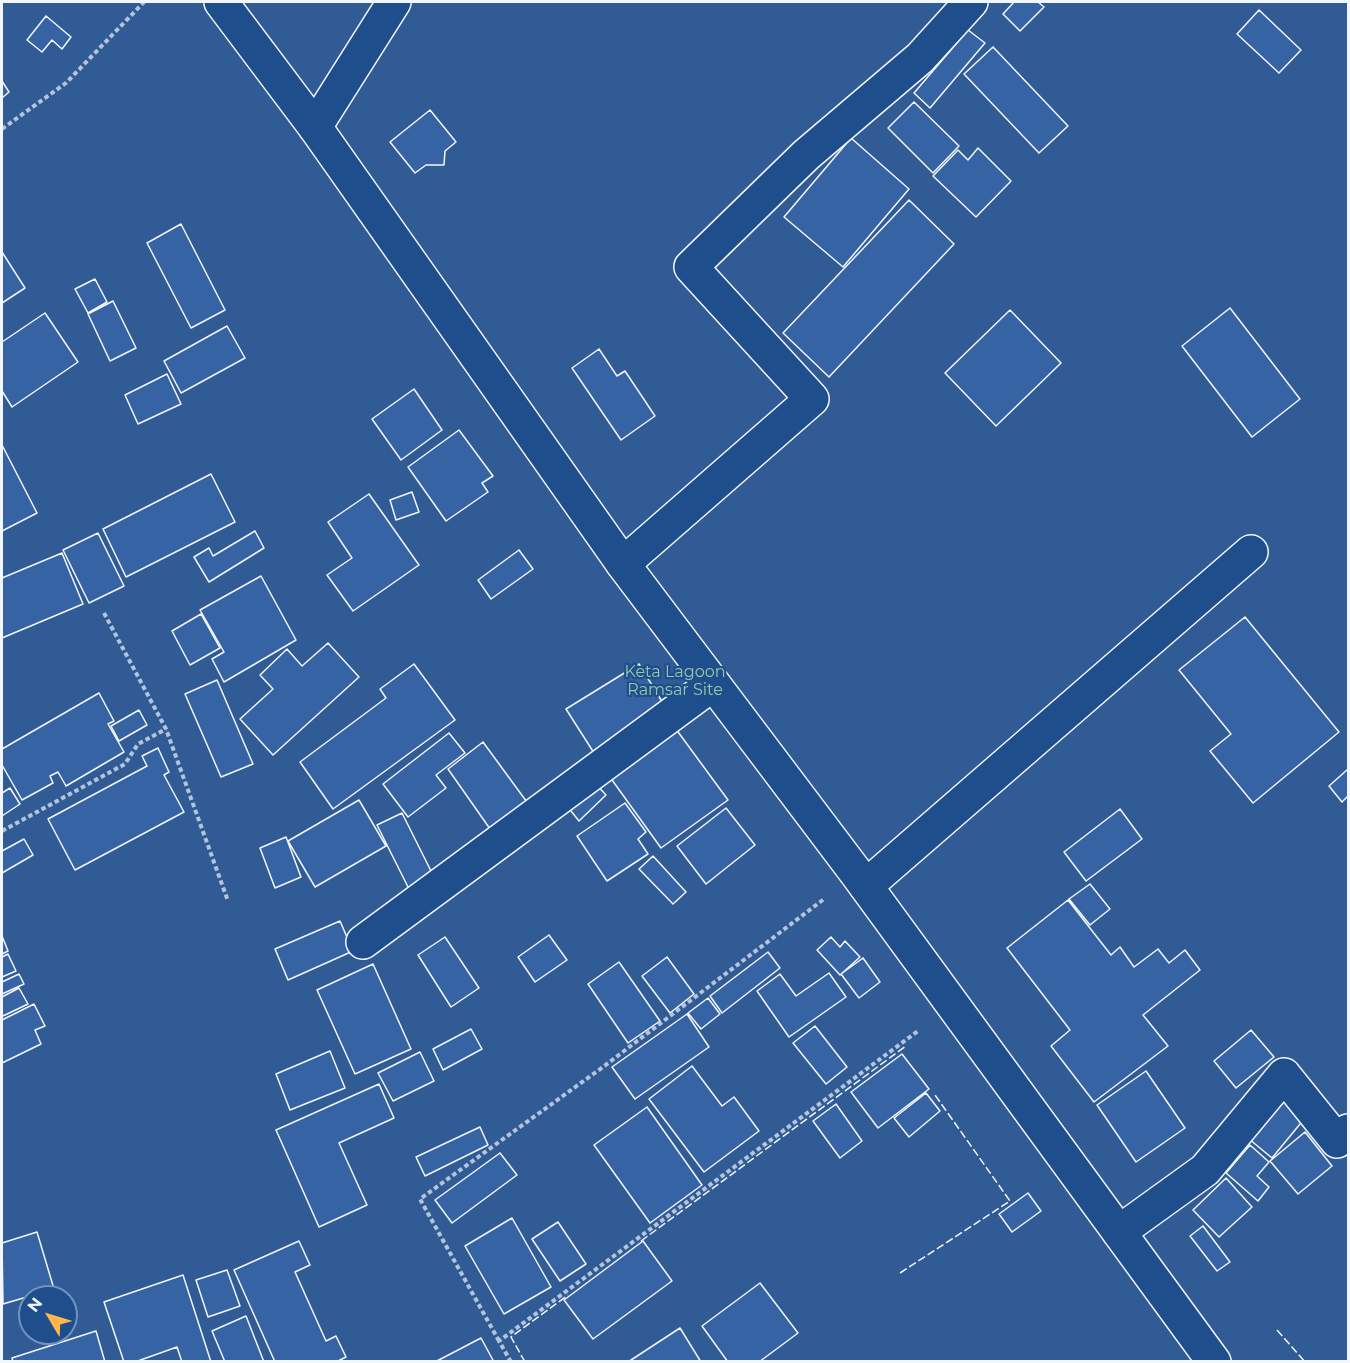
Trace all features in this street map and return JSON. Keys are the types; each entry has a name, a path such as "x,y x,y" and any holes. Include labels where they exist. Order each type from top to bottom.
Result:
{"main road":[{"path":"221,2 315,127 623,564 862,880 1214,1362"},
{"path":"315,127 393,2"},
{"path":"623,564 812,399 691,267 806,155 920,58 971,2"},
{"path":"862,880 1251,552"},
{"path":"363,942 713,684"},
{"path":"1119,1232 1205,1170 1284,1076 1337,1141 1348,1131"}],"path":[{"path":"2,129 66,83 144,2"},
{"path":"104,613 166,729 228,901"},
{"path":"2,831 126,764 138,744 166,729"},
{"path":"511,1362 420,1198 862,880"},
{"path":"499,1341 953,1005"}],"shaded area":[{"name":"Keta Lagoon Ramsar Site","path":"2,2 1348,2 1348,1361 2,1362"}],"building":[{"path":"1014,2 1038,2 1044,7 1020,31 1003,14"},
{"path":"1259,10 1301,50 1279,73 1237,34"},
{"path":"46,16 71,37 62,49 52,40 42,52 27,40"},
{"path":"968,30 985,43 930,108 914,93"},
{"path":"993,47 1068,126 1039,153 964,74"},
{"path":"2,81 9,92 2,98"},
{"path":"914,102 959,146 933,173 888,128"},
{"path":"430,110 456,142 445,151 444,165 426,165 415,173 390,142"},
{"path":"851,138 909,189 843,267 784,217"},
{"path":"978,148 1011,181 976,217 933,176 958,150 968,160"},
{"path":"909,200 954,244 829,377 783,333"},
{"path":"181,224 225,310 191,328 147,243"},
{"path":"2,252 25,288 2,303"},
{"path":"95,279 107,302 88,313 75,289"},
{"path":"113,301 136,348 110,361 88,314"},
{"path":"1230,308 1300,399 1252,437 1182,346"},
{"path":"1010,310 1061,363 996,426 945,373"},
{"path":"45,313 78,362 12,407 2,391 2,342"},
{"path":"227,326 245,358 181,393 164,361"},
{"path":"599,349 617,376 625,371 655,416 621,440 572,368"},
{"path":"167,374 181,404 138,424 125,395"},
{"path":"414,389 442,430 401,460 372,419"},
{"path":"459,430 493,476 482,483 488,492 446,521 408,467"},
{"path":"2,445 37,513 2,531"},
{"path":"211,474 235,522 126,577 103,529"},
{"path":"412,492 419,512 396,520 390,500"},
{"path":"369,494 419,565 353,611 327,575 352,558 328,522"},
{"path":"255,531 264,548 209,582 194,557 209,548 213,556"},
{"path":"98,533 124,586 89,603 63,550"},
{"path":"519,550 533,569 491,599 478,580"},
{"path":"62,553 83,604 2,638 2,578"},
{"path":"261,576 296,640 224,682 212,659 224,652 200,610"},
{"path":"201,614 220,648 190,665 172,631"},
{"path":"1245,617 1339,732 1253,803 1210,751 1231,734 1179,670"},
{"path":"328,643 359,677 273,755 240,719 273,689 260,675 287,649 302,666"},
{"path":"414,664 455,720 333,809 300,762 386,698 380,689"},
{"path":"639,664 666,708 594,753 566,709"},
{"path":"217,680 253,764 221,777 185,694"},
{"path":"99,693 114,721 108,724 124,752 66,786 58,772 50,776 53,783 22,800 2,765 2,749"},
{"path":"139,710 147,725 119,741 111,726"},
{"path":"673,725 728,800 661,848 607,773"},
{"path":"449,733 465,753 436,775 446,788 408,817 383,784"},
{"path":"483,742 532,809 495,836 448,769"},
{"path":"158,748 169,772 164,775 184,812 75,870 48,819 147,766 142,756"},
{"path":"1348,769 1348,796 1342,802 1329,786"},
{"path":"593,781 606,795 579,821 567,806"},
{"path":"10,788 20,804 2,816 2,793"},
{"path":"359,800 386,846 315,887 288,841"},
{"path":"625,803 646,832 638,839 648,854 607,881 577,836"},
{"path":"726,808 755,845 706,884 677,846"},
{"path":"1120,809 1142,839 1086,881 1064,852"},
{"path":"402,813 436,881 411,893 377,825"},
{"path":"286,837 301,877 275,888 260,848"},
{"path":"24,839 33,855 2,873 2,851"},
{"path":"653,856 686,892 673,904 639,869"},
{"path":"1090,884 1110,909 1090,925 1069,899"},
{"path":"1068,900 1111,955 1120,947 1134,967 1158,949 1169,963 1185,950 1200,970 1143,1015 1168,1046 1094,1102 1051,1046 1070,1030 1007,948"},
{"path":"340,921 353,951 288,980 275,949"},
{"path":"549,935 567,960 535,982 518,957"},
{"path":"2,936 8,951 2,954"},
{"path":"445,937 479,988 451,1007 418,955"},
{"path":"831,937 840,947 845,941 860,957 840,975 817,950"},
{"path":"768,952 780,968 722,1013 710,996"},
{"path":"8,954 16,971 2,977 2,957"},
{"path":"667,957 694,994 670,1013 642,976"},
{"path":"863,958 880,982 859,998 841,974"},
{"path":"619,962 660,1021 628,1043 588,984"},
{"path":"373,964 411,1049 355,1074 317,990"},
{"path":"829,973 846,997 789,1037 757,991 780,974 796,996"},
{"path":"19,974 24,984 2,994 2,982"},
{"path":"19,988 28,1004 3,1016 2,997"},
{"path":"708,998 720,1014 701,1029 688,1013"},
{"path":"34,1004 45,1026 35,1030 41,1044 2,1063 2,1020"},
{"path":"687,1014 709,1047 635,1099 612,1067"},
{"path":"815,1026 847,1067 826,1084 793,1043"},
{"path":"471,1029 482,1049 443,1070 433,1049"},
{"path":"1251,1030 1274,1057 1236,1088 1214,1061"},
{"path":"330,1051 345,1088 290,1110 276,1074"},
{"path":"420,1052 434,1081 393,1101 378,1073"},
{"path":"902,1054 929,1089 878,1128 851,1092"},
{"path":"692,1066 722,1106 734,1097 759,1131 704,1172 649,1099"},
{"path":"1146,1071 1185,1128 1136,1162 1097,1105"},
{"path":"379,1084 394,1118 339,1143 367,1205 319,1227 276,1130"},
{"path":"926,1093 940,1111 909,1137 894,1118"},
{"path":"1283,1099 1305,1118 1272,1158 1249,1139"},
{"path":"836,1104 862,1141 840,1158 813,1121"},
{"path":"647,1107 702,1185 650,1223 594,1145"},
{"path":"480,1127 488,1145 425,1176 416,1157"},
{"path":"1305,1132 1332,1166 1298,1194 1270,1161"},
{"path":"1250,1145 1269,1162 1257,1176 1269,1187 1258,1201 1226,1173"},
{"path":"500,1153 517,1175 452,1223 435,1200"},
{"path":"1226,1178 1252,1207 1219,1237 1193,1210"},
{"path":"1028,1193 1041,1211 1012,1232 999,1214"},
{"path":"512,1218 551,1287 504,1314 465,1246"},
{"path":"558,1222 586,1264 560,1281 532,1239"},
{"path":"1203,1226 1230,1262 1217,1271 1190,1236"},
{"path":"37,1232 53,1285 18,1285 18,1300 3,1304 2,1243"},
{"path":"299,1241 310,1265 295,1272 326,1341 336,1336 346,1357 336,1362 275,1362 234,1270"},
{"path":"643,1241 672,1281 593,1339 564,1300"},
{"path":"227,1270 240,1306 208,1317 196,1280"},
{"path":"183,1275 211,1362 182,1362 177,1347 135,1362 124,1362 104,1302"},
{"path":"760,1283 798,1333 759,1362 728,1362 702,1326"},
{"path":"246,1316 264,1362 225,1362 212,1331"},
{"path":"680,1328 701,1362 628,1362"},
{"path":"96,1331 105,1362 13,1362 12,1358 52,1345 78,1345 78,1337"},
{"path":"481,1338 494,1362 435,1362"}],"fence":[{"path":"641,1241 906,1046"},
{"path":"900,1273 1010,1201 935,1095"},
{"path":"525,1362 511,1337 568,1295"},
{"path":"1277,1330 1305,1362"}]}
